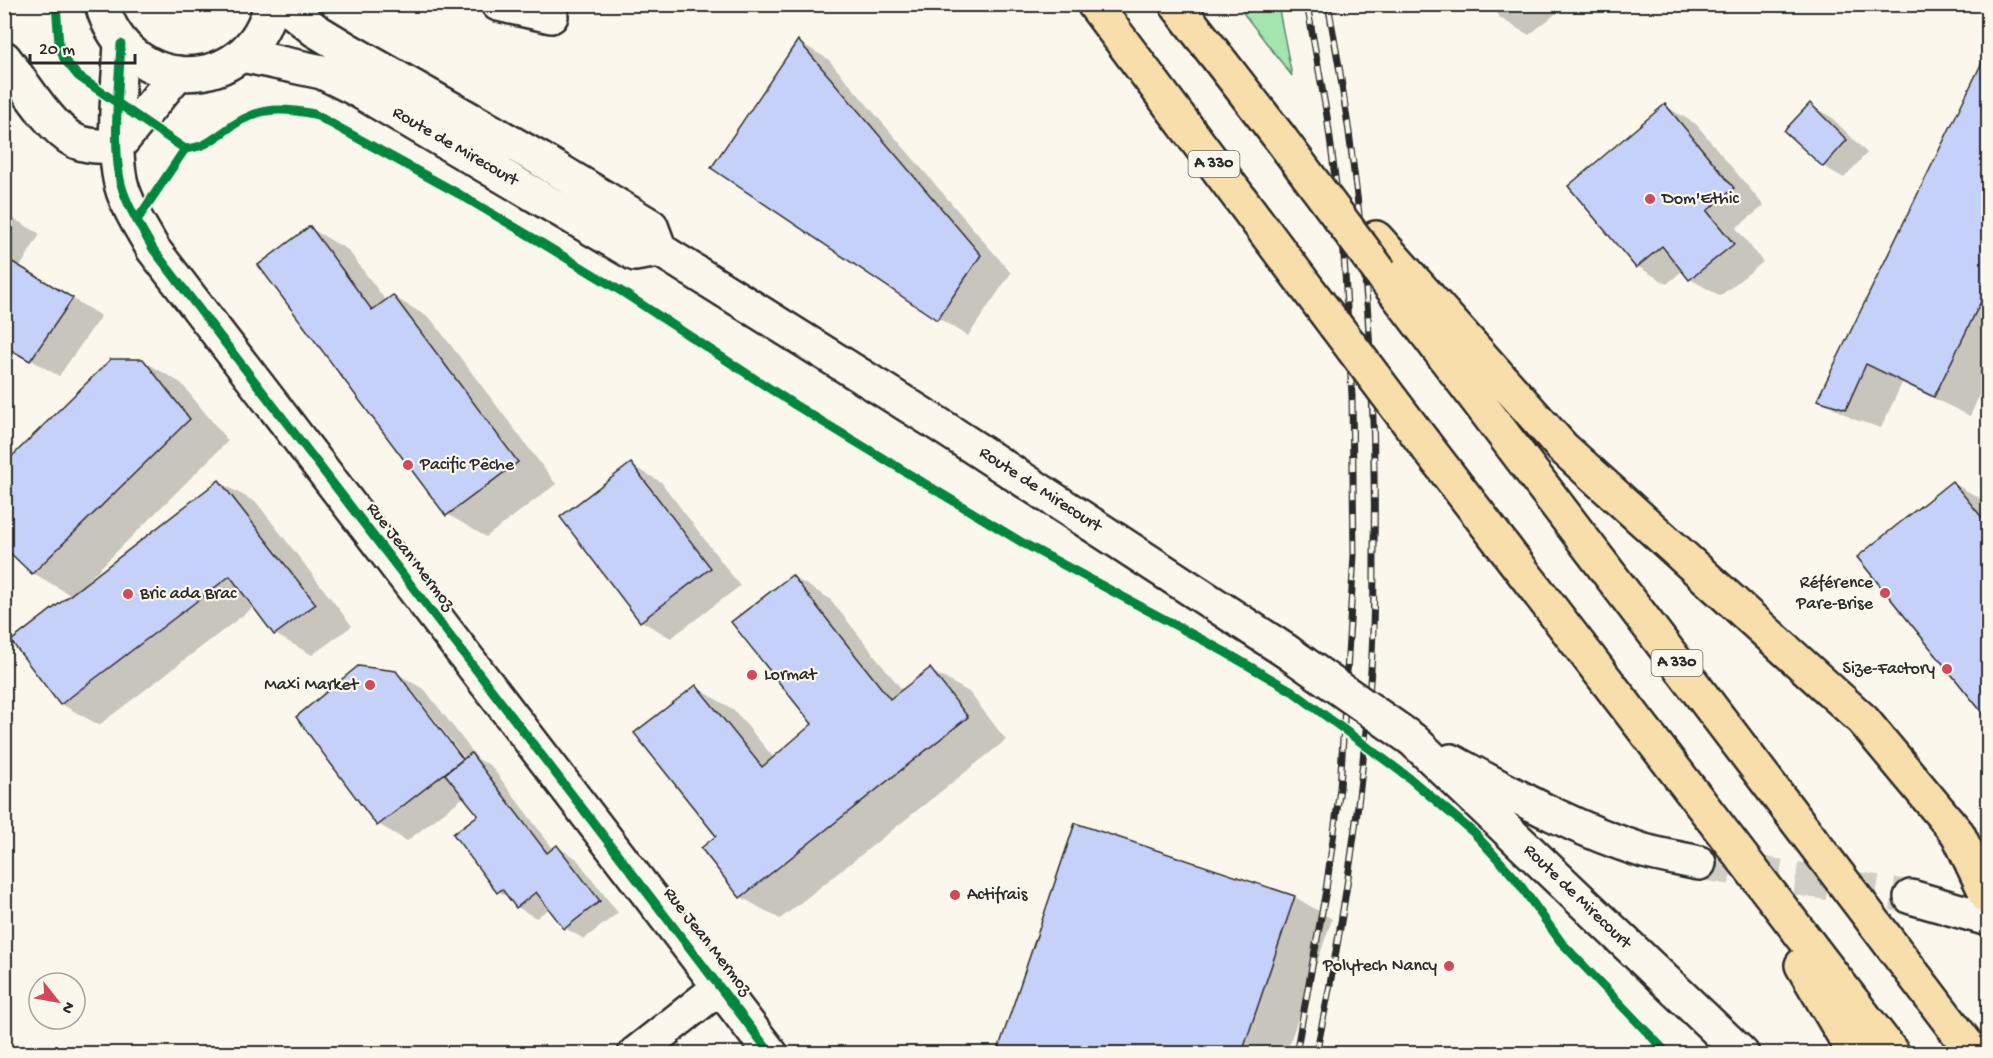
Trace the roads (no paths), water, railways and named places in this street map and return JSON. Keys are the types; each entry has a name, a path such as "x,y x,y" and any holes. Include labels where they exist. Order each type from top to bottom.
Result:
{"highway":[{"name":"A 330","path":"1094,4 1424,443 1893,1053"},
{"name":"A 330","path":"1176,4 1974,1053"},
{"path":"1280,138 1376,238 1562,447 1863,720 1958,834 1989,897"},
{"path":"1716,822 1855,1053"}],"main road":[{"path":"102,4 109,26 121,44 137,59 157,69 178,73 202,73 223,67 242,55 258,38 268,18 271,4"},
{"name":"Route de Mirecourt","path":"284,4 315,30 540,159 651,226 660,250 958,437 1286,651 1413,740 1549,814 1585,830 1647,852 1699,862"},
{"path":"498,4 551,16"},
{"name":"Rue Jean Mermoz","path":"121,44 117,147 124,195 153,249 771,1053"},
{"name":"Route de Mirecourt","path":"242,55 322,72 354,88 636,254 660,250"},
{"path":"4,58 55,125 75,141 90,146 117,147 178,73"},
{"name":"Route de Mirecourt","path":"1413,740 1742,1053"},
{"path":"1911,897 1989,919"},
{"name":"Rue Jean Mermoz","path":"635,1053 720,987"}],"tunnel":[{"path":"1699,863 1911,897"}],"railway":[{"path":"1296,1054 1326,890 1340,788 1354,555 1352,396 1343,238 1327,116 1307,4"},
{"path":"1316,1054 1335,959 1357,815 1371,670 1374,594 1373,411 1365,275 1350,139 1328,4"}],"place":[{"name":"Dom'Ethic","path":"1650,199"},
{"name":"Pacific Pêche","path":"408,465"},
{"name":"Référence Pare-Brise","path":"1885,593"},
{"name":"Bric ada Brac","path":"128,594"},
{"name":"Size-Factory","path":"1947,669"},
{"name":"Lormat","path":"752,675"},
{"name":"Maxi Market","path":"370,685"},
{"name":"Actifrais","path":"955,895"},
{"name":"Polytech Nancy","path":"1449,966"}]}
